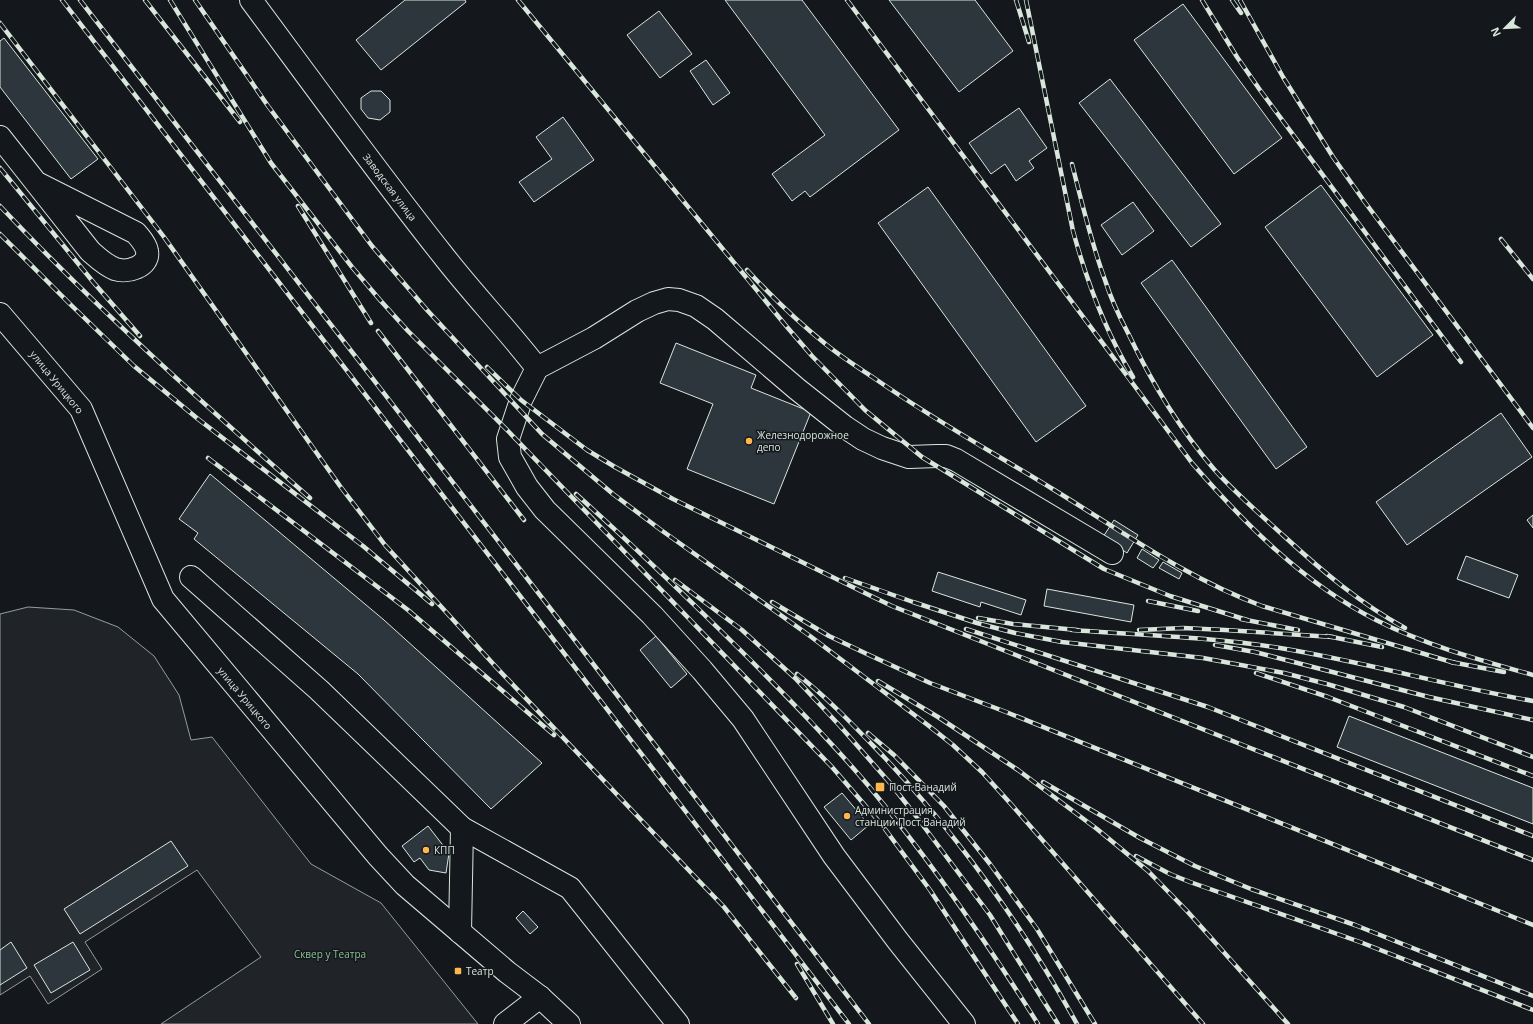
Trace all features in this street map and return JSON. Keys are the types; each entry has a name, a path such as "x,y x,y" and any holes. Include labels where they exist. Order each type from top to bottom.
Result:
{"street":[{"name":"Заводская улица","path":"251,0 397,197 447,261 537,368"},
{"path":"0,137 90,251 104,263 116,270 129,270 141,266 146,260 147,251 143,242 136,233 37,183"},
{"path":"964,1024 898,941 834,856 743,719 702,670 652,615 545,510 520,477 510,457 508,438 521,400 537,368 594,338 637,311 654,303 668,299 679,300 696,306 715,319 797,390 863,439 882,448 909,457 946,456 956,460 1112,554"},
{"name":"улица Урицкого","path":"0,314 81,409 163,599 378,856 406,885 506,972 540,997 569,1024"},
{"path":"191,577 319,690 462,828 570,888 678,1024"},
{"path":"460,932 462,828"},
{"path":"505,1024 540,997"}],"green space":[{"name":"Сквер у Театра","path":"28,607 74,610 118,627 154,656 179,695 191,740 212,737 311,864 381,903 478,1024 161,1024 261,957 197,870 85,942 102,969 48,1004 30,976 0,995 0,614"}],"building":[{"path":"405,0 465,0 466,2 381,70 356,40"},
{"path":"725,0 802,0 899,130 810,197 805,191 792,201 772,174 825,135"},
{"path":"889,0 975,0 1013,51 959,92"},
{"path":"1183,4 1282,138 1234,174 1134,40"},
{"path":"659,11 692,54 660,78 627,35"},
{"path":"4,38 98,159 71,179 0,87 0,41"},
{"path":"706,60 730,93 713,105 690,71"},
{"path":"1110,79 1221,224 1191,247 1079,103"},
{"path":"371,91 381,91 390,100 390,112 380,120 368,118 361,109 361,98"},
{"path":"1019,108 1047,148 1029,161 1034,168 1016,181 1005,164 991,174 969,143"},
{"path":"563,117 594,160 534,202 519,182 552,159 536,137"},
{"path":"1321,185 1433,335 1377,377 1265,227"},
{"path":"928,187 1086,406 1036,442 878,223"},
{"path":"1133,202 1154,231 1122,255 1101,225"},
{"path":"1172,260 1307,447 1276,469 1141,283"},
{"name":"Железнодорожное депо","path":"676,343 756,375 751,388 811,412 774,504 687,469 713,404 660,383"},
{"path":"1501,413 1532,457 1407,545 1376,502"},
{"path":"210,474 384,620 542,763 491,809 358,674 194,539 198,533 179,519"},
{"path":"1533,515 1533,528 1527,520"},
{"path":"1114,520 1138,535 1127,553 1103,537"},
{"path":"1142,549 1159,560 1153,568 1137,558"},
{"path":"1466,556 1518,575 1509,598 1457,579"},
{"path":"1163,562 1182,573 1179,579 1159,568"},
{"path":"938,572 1026,600 1021,615 981,602 980,607 932,591"},
{"path":"1047,589 1134,605 1131,622 1044,606"},
{"path":"656,636 687,674 671,688 640,650"},
{"path":"1349,716 1533,788 1533,824 1337,747"},
{"name":"Администрация станции Пост Ванадий","path":"842,793 869,825 851,840 824,807"},
{"name":"КПП","path":"428,826 449,853 446,873 429,870 420,858 414,862 402,846"},
{"path":"171,841 188,866 80,934 64,909"},
{"path":"523,911 538,927 530,934 516,918"},
{"path":"11,942 27,968 0,985 0,950"},
{"path":"73,942 90,970 51,993 34,965"}],"railway":[{"path":"62,0 849,1024"},
{"path":"80,0 594,665 869,1024"},
{"path":"145,0 240,122"},
{"path":"170,0 271,163 352,267 408,331 509,432 832,767 882,825 930,890 1018,1024"},
{"path":"195,0 268,106 372,246 427,310 542,434 613,494 810,636 953,745 982,772 1010,803 1203,1024"},
{"path":"518,0 787,327 812,356 865,410 922,457 1104,569 1170,596 1247,620"},
{"path":"847,0 1192,463 1232,508 1299,570 1349,605 1376,620 1433,644 1473,658 1533,675"},
{"path":"1016,0 1029,42"},
{"path":"1026,0 1073,231 1084,269 1105,324 1133,377"},
{"path":"1202,0 1237,57 1260,90 1461,362"},
{"path":"1232,0 1241,13"},
{"path":"1240,0 1283,77 1333,157 1533,428"},
{"path":"0,23 164,237 340,486 385,545 497,668 724,907 796,998"},
{"path":"1072,164 1100,266 1121,320 1146,369 1188,436 1213,468 1230,486 1299,550 1357,598 1405,628"},
{"path":"0,168 94,283 140,336"},
{"path":"0,206 74,282 113,319 310,498"},
{"path":"298,206 371,323"},
{"path":"0,234 134,366 198,419 363,546 432,604"},
{"path":"1501,239 1533,279"},
{"path":"747,270 796,319 845,359 939,421 1154,552 1207,582 1262,606 1455,663"},
{"path":"378,331 524,520"},
{"path":"487,367 521,400 587,450 615,467 673,499 892,606 1533,860"},
{"path":"208,458 408,610 554,735"},
{"path":"576,494 649,561 739,649 850,764 913,842 957,901 1038,1024"},
{"path":"845,578 977,623 1015,633 1062,642 1203,658 1284,673 1327,684 1404,707 1533,757"},
{"path":"675,580 742,630 795,678 890,783 990,915 1058,1024"},
{"path":"1148,601 1198,611"},
{"path":"772,602 829,636 930,683 1006,712 1533,925"},
{"path":"978,618 1013,624 1077,630"},
{"path":"1241,619 1298,630"},
{"path":"1139,630 1183,628 1333,637"},
{"path":"966,629 1208,707 1533,836"},
{"path":"1072,630 1202,639 1280,648 1533,701"},
{"path":"1327,636 1382,647"},
{"path":"1215,645 1255,652 1429,697 1533,720"},
{"path":"1451,662 1504,672"},
{"path":"1256,673 1328,697 1533,776"},
{"path":"797,674 831,704 884,757 912,788 964,851 989,884 1035,953 1077,1024"},
{"path":"878,681 938,717 1018,770 1097,829 1148,871 1187,911 1288,1024"},
{"path":"868,733 894,755 944,806 990,864 1037,929 1095,1024"},
{"path":"1043,782 1140,838 1195,866 1251,889 1355,925 1533,996"},
{"path":"1136,856 1170,874 1190,882 1360,942 1533,1010"},
{"path":"797,964 833,1024"}],"place":[{"name":"Железнодорожное депо","path":"749,441"},
{"name":"Пост Ванадий","path":"880,787"},
{"name":"Администрация станции Пост Ванадий","path":"847,816"},
{"name":"КПП","path":"426,850"},
{"name":"Театр","path":"458,971"}]}
